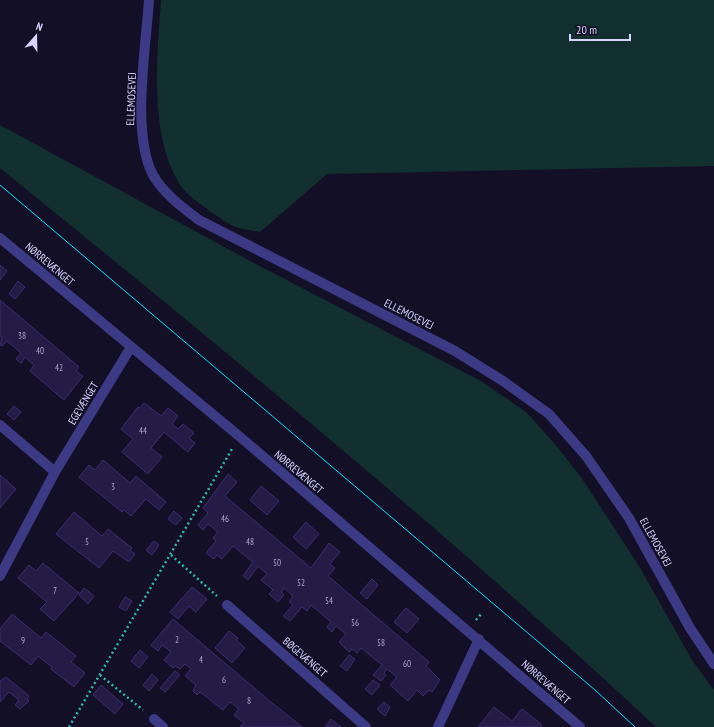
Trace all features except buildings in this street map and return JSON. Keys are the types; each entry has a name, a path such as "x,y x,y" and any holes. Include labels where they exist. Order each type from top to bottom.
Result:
{"street":[{"name":"ELLEMOSEVEJ","path":"149,0 140,118 145,152 154,176 172,199 199,220 455,351 503,380 550,414 586,456 629,518 690,628 714,664"},
{"name":"NØRREVÆNGET","path":"0,238 239,436 479,639 580,727"},
{"name":"EGEVÆNGET","path":"0,576 55,472 131,347"},
{"path":"0,425 55,472"},
{"name":"BØGEVÆNGET","path":"227,605 366,727"},
{"path":"438,727 479,639"},
{"path":"154,719 163,727"}],"path":[{"path":"69,727 171,555 239,436"},
{"path":"171,555 227,605"},
{"path":"100,675 154,719"}],"green space":[{"path":"161,0 714,0 714,166 327,174 260,232 238,228 213,214 184,190 173,171 165,148 160,124 157,73"},
{"path":"0,125 252,262 481,381 526,412 554,443 581,477 639,566 692,660 714,690 714,727 656,727 496,582 333,442 0,168"}],"tram line":[{"path":"0,185 595,690 635,727"}]}
